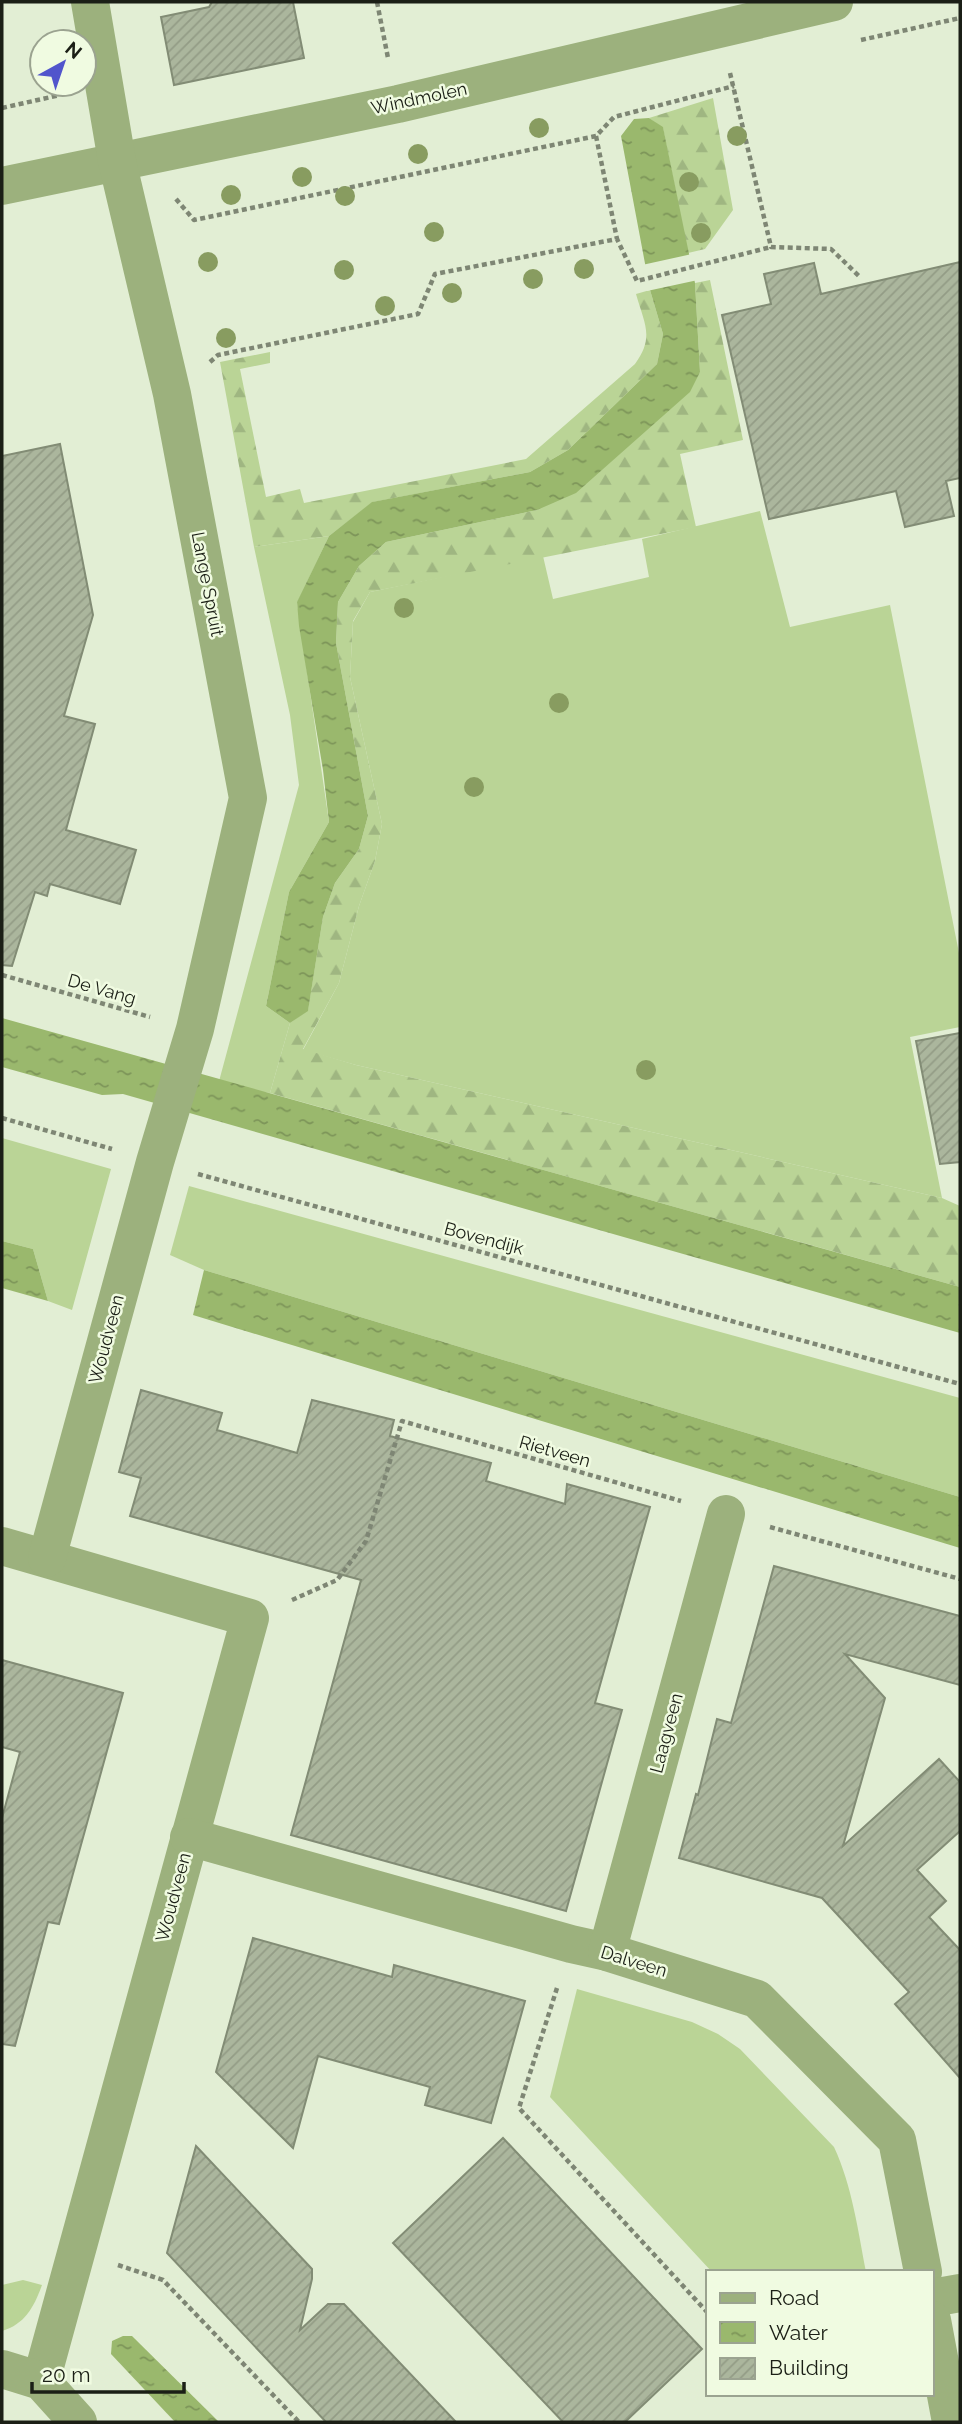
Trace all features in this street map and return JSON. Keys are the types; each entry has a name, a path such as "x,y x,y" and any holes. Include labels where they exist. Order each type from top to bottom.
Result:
{"street":[{"name":"Lange Spruit","path":"90,2 117,161 172,394 248,798 191,1043 157,1155"},
{"name":"Windmolen","path":"2,186 398,104 834,2"},
{"name":"Woudveen","path":"47,1558 157,1155"},
{"name":"Laagveen","path":"589,1948 726,1514"},
{"path":"2,1546 250,1618"},
{"name":"Woudveen","path":"41,2381 250,1618"},
{"name":"Dalveen","path":"189,1837 589,1948 757,1999 897,2140 923,2270"},
{"path":"934,2298 960,2293"},
{"path":"934,2331 951,2422"},
{"path":"2,2369 41,2381 78,2422"}],"path":[{"path":"377,2 398,104"},
{"path":"728,67 771,247"},
{"path":"2,108 105,85"},
{"path":"168,191 194,219 596,136 614,117 734,86"},
{"path":"596,136 617,239 636,281 771,247 831,249 860,277"},
{"path":"172,394 218,355 418,314 435,274 617,239"},
{"name":"De Vang","path":"2,975 191,1043"},
{"name":"Bovendijk","path":"2,1118 157,1155 960,1384"},
{"name":"Rietveen","path":"250,1618 338,1580 366,1541 402,1422 960,1579"},
{"path":"589,1948 519,2108 706,2311"},
{"path":"78,2251 163,2280 299,2422"}],"green space":[{"path":"713,98 733,210 705,249 688,253 663,128 649,118"},
{"path":"710,280 743,440 680,454 696,527 370,592 353,621 350,677 382,824 375,861 359,906 339,983 303,1049 356,1065 942,1198 960,1206 960,1287 270,1093 290,1023 308,1010 323,917 335,883 359,849 368,816 336,643 338,602 359,566 386,542 537,510 700,372 695,283"},
{"path":"650,290 663,334 657,364 568,450 530,472 373,502 329,536 254,547 220,362 270,352 270,363 240,369 266,497 300,489 304,503 526,459 635,364 645,346 646,338 636,294"},
{"path":"760,511 790,627 890,605 960,958 960,1027 910,1037 942,1198 356,1065 303,1050 339,983 359,906 375,861 382,824 350,677 353,622 370,592 543,556 553,599 649,577 642,539"},
{"path":"329,536 297,603 329,822 289,892 266,1006 290,1023 270,1093 218,1085 299,785 290,715 254,547"},
{"path":"2,1138 111,1169 72,1310 48,1301 33,1249 2,1241"},
{"path":"189,1186 960,1398 960,1497 204,1270 170,1255"},
{"path":"577,1989 692,2022 718,2034 740,2049 834,2147 850,2193 866,2270 710,2270 550,2097"},
{"path":"23,2280 42,2285 39,2293 23,2319 2,2331 2,2285"}],"water":[{"path":"649,118 663,127 695,283 700,372 690,392 576,493 537,510 386,542 359,566 338,602 336,643 368,816 359,849 335,883 323,917 308,1011 290,1023 266,1006 289,892 329,822 297,602 329,536 372,502 530,472 568,450 657,364 663,334 650,290 621,136 634,119"},
{"path":"2,1018 960,1287 960,1333 123,1094 102,1095 2,1067"},
{"path":"2,1241 33,1249 48,1301 2,1288"},
{"path":"204,1270 960,1497 960,1548 193,1315"},
{"path":"123,2336 132,2336 219,2422 175,2422 111,2354 112,2341"}],"pier":[{"path":"692,254 698,280 647,291 642,265"}],"building":[{"path":"212,2 293,2 304,58 174,85 161,17 209,7"},
{"path":"960,262 960,478 946,481 954,516 905,527 896,491 769,519 722,315 771,304 764,274 814,263 821,294"},
{"path":"60,444 93,615 64,716 95,724 66,830 136,850 120,904 50,884 47,896 35,892 12,966 2,965 2,456"},
{"path":"960,1033 960,1162 940,1164 916,1041"},
{"path":"141,1390 222,1413 217,1430 297,1453 312,1400 394,1420 390,1436 491,1463 486,1481 565,1504 567,1484 650,1507 595,1703 622,1710 566,1911 291,1835 361,1580 130,1516 141,1478 119,1472"},
{"path":"774,1566 960,1616 960,1685 845,1654 885,1698 843,1846 939,1759 960,1782 960,1831 917,1870 946,1901 929,1917 960,1950 960,2078 895,2004 909,1992 822,1898 679,1858 717,1719 731,1723"},
{"path":"2,1660 123,1693 59,1924 48,1922 15,2046 2,2044 2,1818 20,1752 2,1747"},
{"path":"253,1938 392,1977 394,1965 525,2001 491,2123 425,2105 430,2087 318,2056 293,2148 216,2072"},
{"path":"503,2138 702,2349 625,2422 563,2422 393,2243"},
{"path":"196,2146 312,2269 300,2330 328,2304 344,2304 456,2422 326,2422 167,2253"}]}
